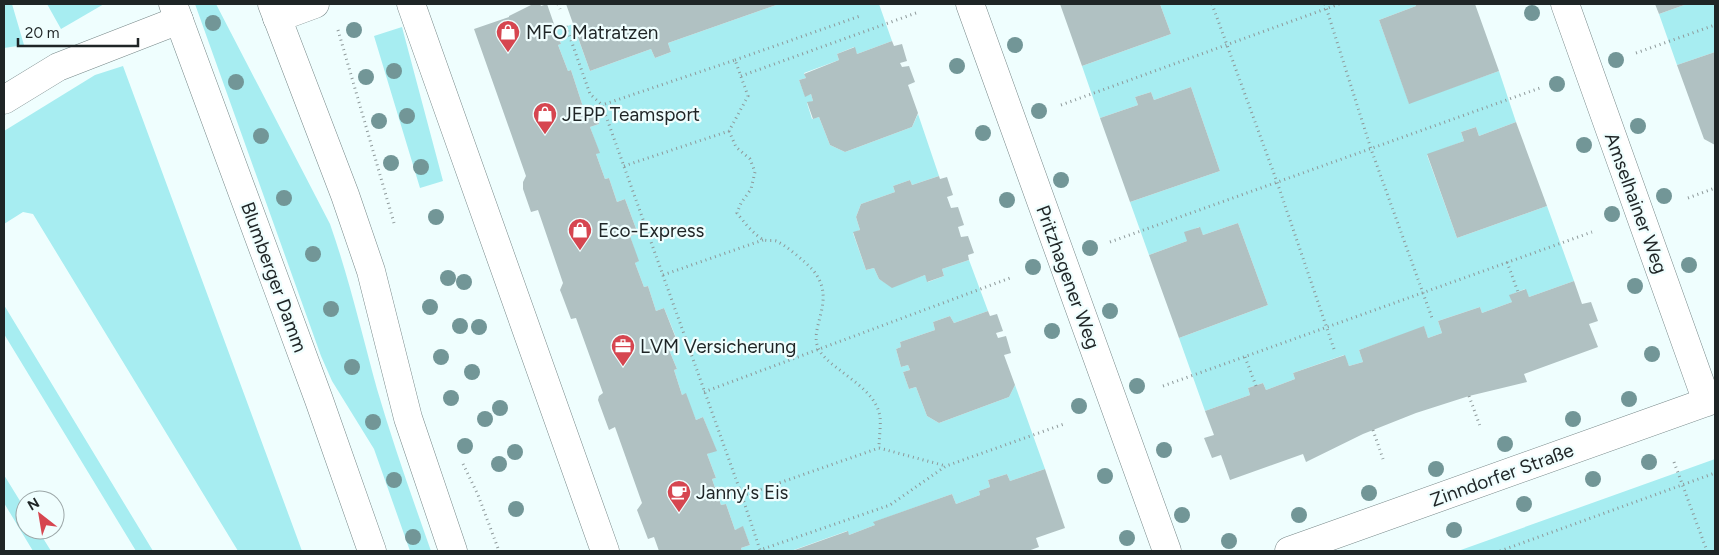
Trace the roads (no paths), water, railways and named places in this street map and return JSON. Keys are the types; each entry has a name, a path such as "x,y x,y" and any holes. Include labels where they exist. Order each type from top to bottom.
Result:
{"street":[{"path":"315,4 275,11 371,271 408,418 453,551"},
{"path":"411,4 604,551"},
{"name":"Pritzhagener Weg","path":"970,4 1167,551"},
{"name":"Amselhainer Weg","path":"1565,4 1711,401"},
{"path":"4,100 58,67 176,12"},
{"name":"Blumberger Damm","path":"176,12 319,400 372,551"},
{"name":"Zinndorfer Straße","path":"1289,551 1711,401"}],"place":[{"name":"MFO Matratzen","path":"508,53"},
{"name":"JEPP Teamsport","path":"545,135"},
{"name":"Eco-Express","path":"580,251"},
{"name":"LVM Versicherung","path":"623,367"},
{"name":"Janny's Eis","path":"679,513"}]}
